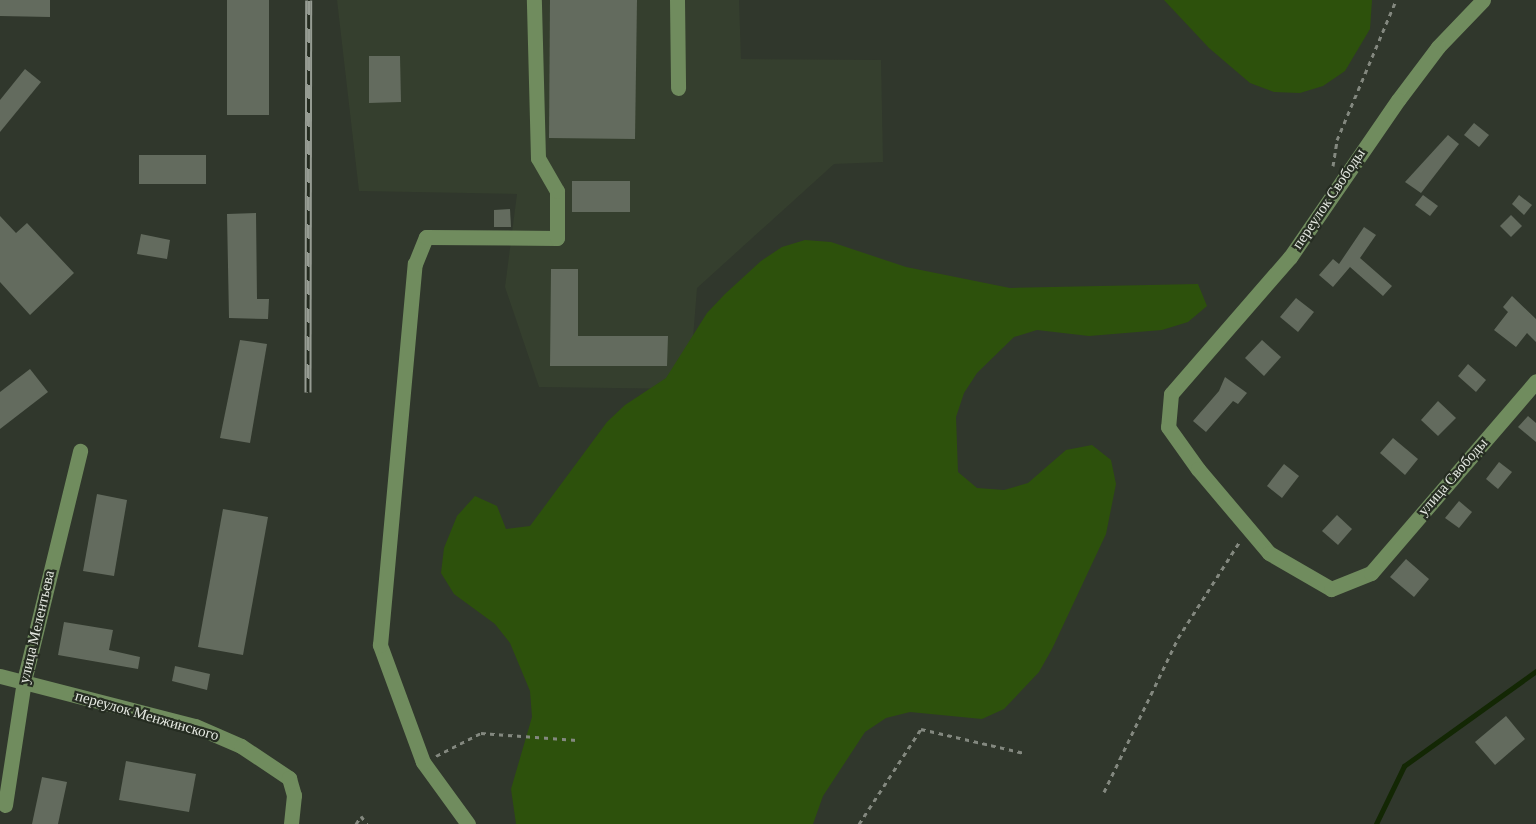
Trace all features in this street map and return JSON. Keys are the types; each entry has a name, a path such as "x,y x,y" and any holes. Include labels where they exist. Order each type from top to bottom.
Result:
{"street":[{"path":"468,824 423,762 380,645 415,264 426,237 557,238 557,191 538,158 534,0"},
{"path":"677,0 678,88"},
{"name":"переулок Свободы","path":"1248,529 1198,469 1168,427 1171,394 1290,257 1398,100 1438,47 1482,0"},
{"name":"улица Свободы","path":"1248,529 1269,553 1331,589 1371,573 1536,381"},
{"name":"улица Мелентьева","path":"5,805 24,681 80,452"},
{"name":"переулок Менжинского","path":"0,676 195,726 241,746 289,778 293,786 292,816"}],"path":[{"path":"1333,170 1337,140 1396,0"},
{"path":"1104,792 1178,638 1248,529"},
{"path":"859,824 921,729 1024,753"},
{"path":"423,762 481,733 577,740"},
{"path":"356,824 361,816 367,824"}],"shaded area":[{"path":"337,0 739,0 741,59 881,60 883,162 834,164 697,288 689,389 539,387 505,287 517,194 359,191"}],"green space":[{"path":"1164,0 1372,0 1370,29 1345,71 1323,86 1300,93 1274,92 1250,83 1209,48"},
{"path":"805,240 831,242 906,267 1010,288 1198,284 1207,306 1188,322 1162,330 1089,336 1037,330 1014,337 977,373 964,393 956,417 958,472 977,488 1004,490 1028,483 1066,450 1092,445 1111,460 1116,484 1106,534 1052,649 1039,672 1004,709 982,719 910,712 886,718 865,732 823,796 813,824 516,824 511,789 532,717 530,691 510,643 495,624 454,594 441,573 444,548 457,516 475,496 497,506 506,529 530,526 607,422 625,405 666,378 707,313 725,294 761,261 782,247"}],"building":[{"path":"0,0 50,0 50,17 0,16"},
{"path":"227,0 269,0 269,115 227,115"},
{"path":"550,0 637,0 635,139 549,138"},
{"path":"369,56 400,56 401,102 369,103"},
{"path":"25,69 41,82 0,132 0,100"},
{"path":"1474,123 1489,135 1479,147 1464,135"},
{"path":"1448,135 1459,144 1421,193 1405,182"},
{"path":"139,155 206,155 206,184 139,184"},
{"path":"572,181 630,181 630,212 572,212"},
{"path":"1423,195 1438,206 1430,216 1415,205"},
{"path":"1519,195 1532,205 1524,215 1512,204"},
{"path":"510,209 511,227 494,227 494,210"},
{"path":"256,213 257,299 269,299 268,319 229,318 227,214"},
{"path":"1511,215 1522,226 1511,237 1500,226"},
{"path":"0,216 16,233 27,223 74,273 30,315 0,282"},
{"path":"1364,227 1376,235 1360,258 1392,286 1383,296 1350,267 1333,287 1319,275 1333,259 1339,264"},
{"path":"141,234 170,240 167,259 137,254"},
{"path":"551,269 578,269 578,336 668,336 667,366 550,366"},
{"path":"1512,296 1536,319 1536,342 1527,333 1516,347 1494,330 1508,312 1503,307"},
{"path":"1296,298 1314,312 1298,332 1280,317"},
{"path":"240,340 267,344 250,443 220,438"},
{"path":"1262,340 1281,357 1264,376 1245,358"},
{"path":"1468,364 1486,380 1476,392 1458,376"},
{"path":"30,369 48,392 0,429 0,392"},
{"path":"1225,377 1247,393 1238,404 1233,401 1206,432 1193,421 1219,391"},
{"path":"1438,401 1456,418 1438,436 1421,420"},
{"path":"1528,416 1536,423 1536,442 1518,427"},
{"path":"1393,438 1418,459 1405,475 1380,453"},
{"path":"1499,462 1512,472 1498,489 1486,479"},
{"path":"1284,464 1299,476 1282,498 1267,486"},
{"path":"97,494 127,500 114,576 83,571"},
{"path":"1459,501 1472,512 1459,528 1445,518"},
{"path":"223,509 268,517 243,655 198,647"},
{"path":"1337,515 1352,529 1338,545 1322,531"},
{"path":"1406,559 1429,579 1414,597 1390,577"},
{"path":"64,622 113,630 109,650 140,657 138,669 58,655"},
{"path":"175,666 210,674 207,690 172,681"},
{"path":"1506,716 1525,739 1495,765 1475,742"},
{"path":"126,761 196,774 189,812 119,800"},
{"path":"42,777 67,782 58,824 32,824"}],"waterway":[{"path":"1376,824 1404,766 1536,671"}],"railway":[{"path":"308,392 309,0"}]}
